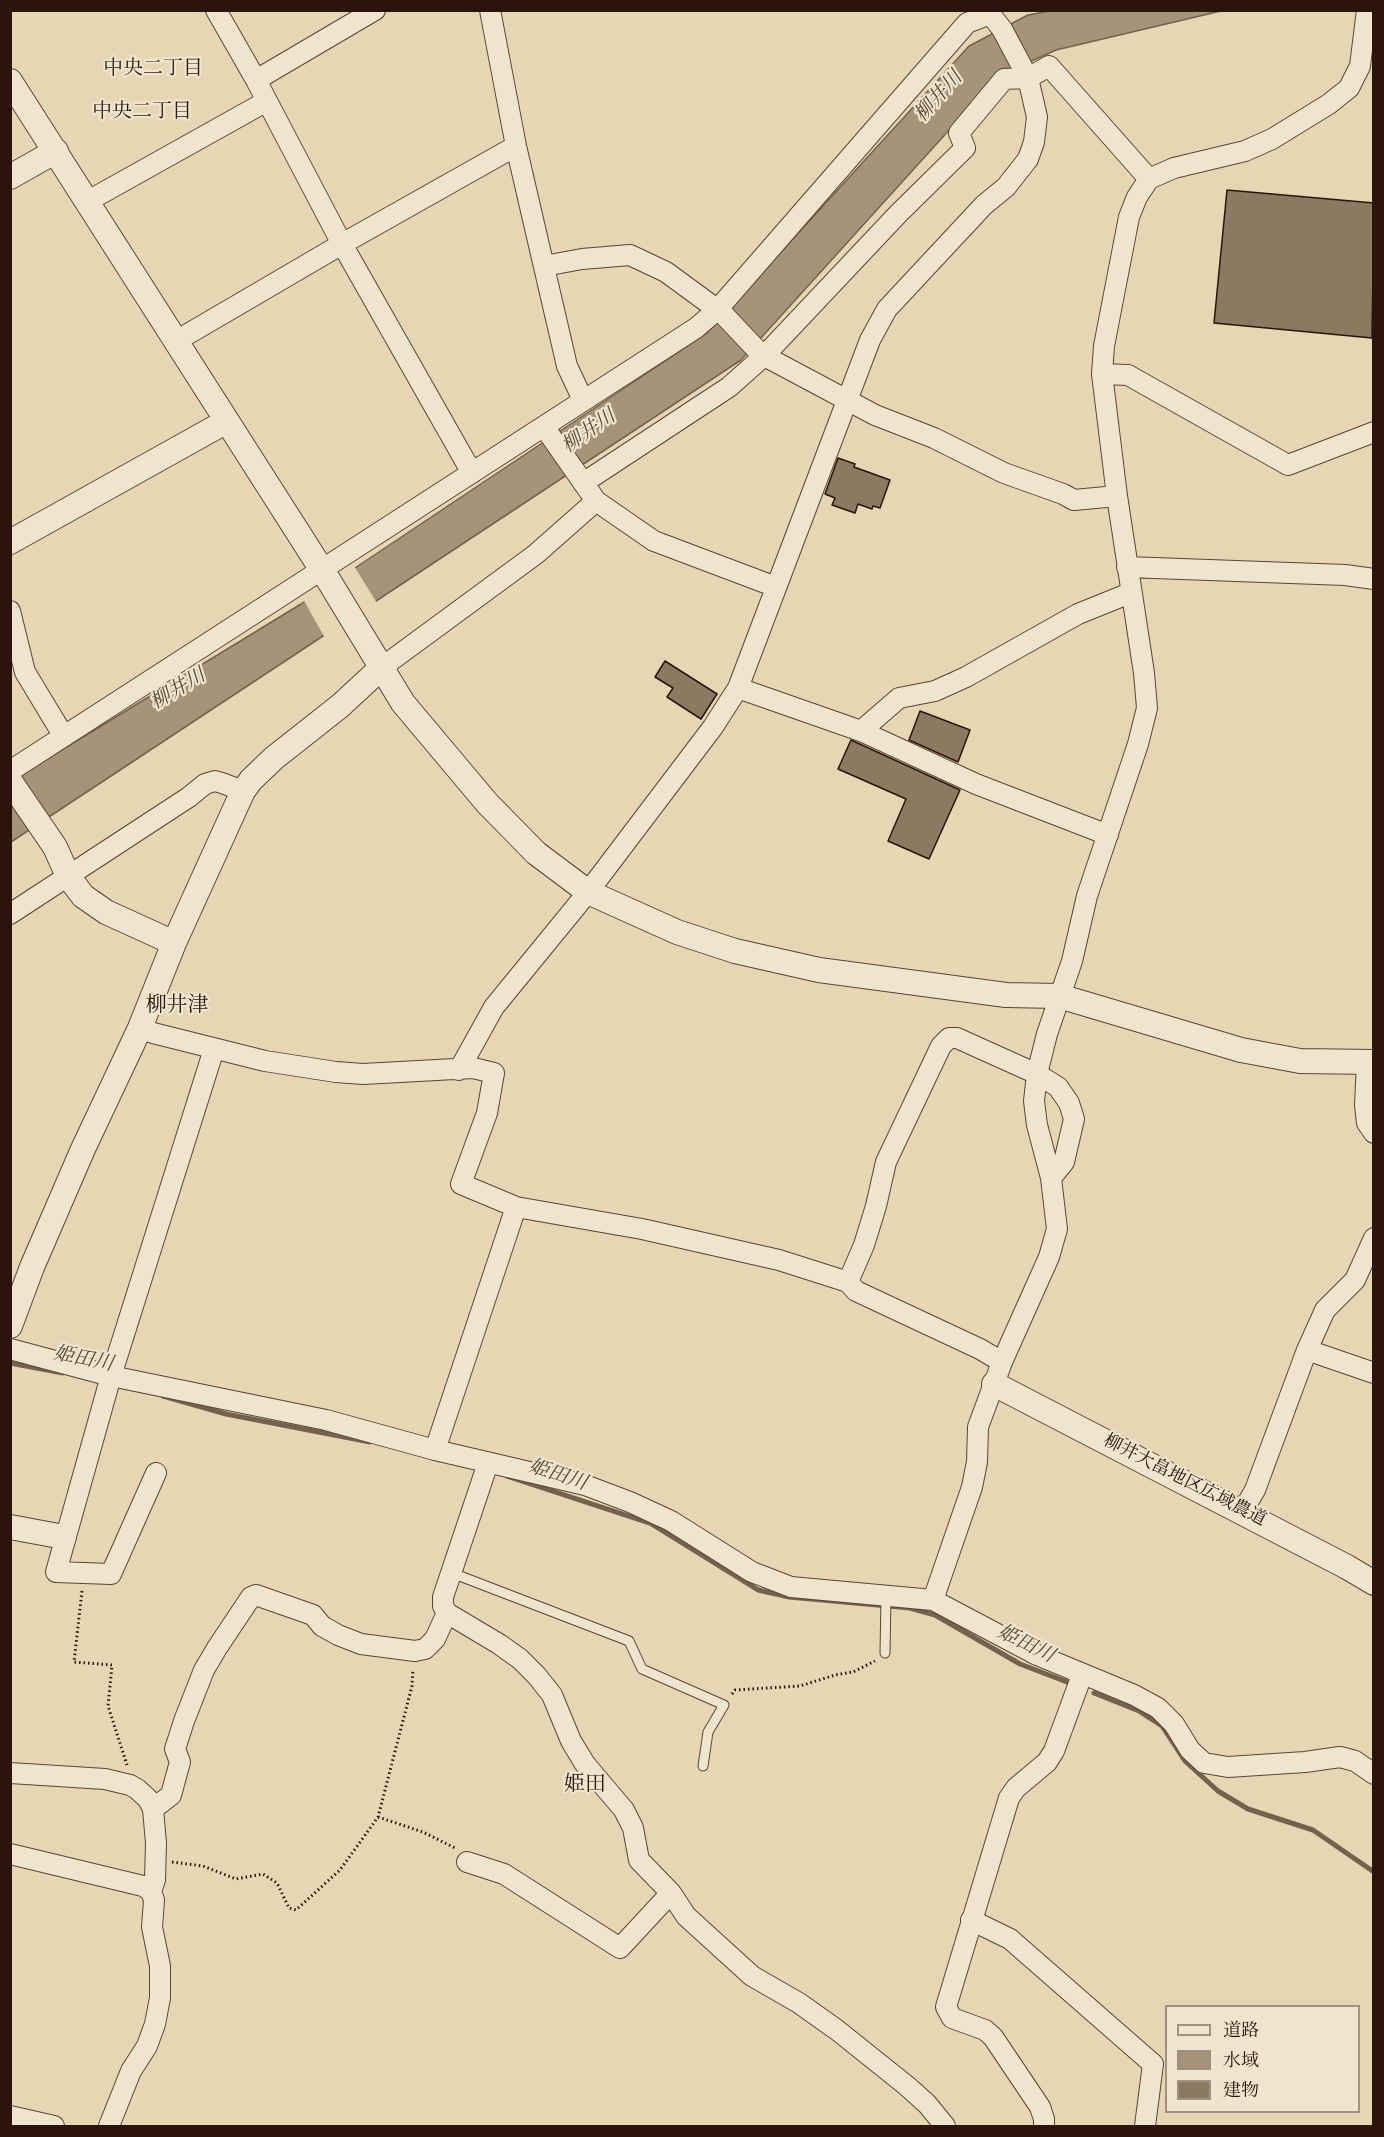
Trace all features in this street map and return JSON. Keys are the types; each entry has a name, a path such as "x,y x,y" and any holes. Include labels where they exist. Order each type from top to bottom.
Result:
{"street":[{"path":"216,10 256,80 342,244 472,473"},
{"path":"256,80 375,10"},
{"path":"490,10 516,146 567,366 583,400"},
{"path":"933,1600 972,1487 977,1462 978,1427 998,1372 1049,1257 1057,1229 1051,1178 1036,1125 1034,1101 1036,1074 1072,961 1082,913 1138,744 1146,708 1144,673 1130,593 1102,374 1104,346 1129,217 1137,196 1149,179 1174,168 1245,151 1272,138 1329,104 1349,88 1360,66 1367,10"},
{"path":"174,943 106,912 83,896 68,876 55,847 12,779 63,735 325,575 472,473 546,428 583,400 720,312 967,23 994,15 1026,73 1037,117 1034,142 1028,159 1006,187 984,205 887,309 870,340 738,688 713,728 588,892 494,1007 459,1070"},
{"path":"579,478 729,387 965,148 959,133 1004,79 1049,66 1149,179"},
{"path":"10,81 325,575 403,703 488,803 536,852 588,892 677,932 735,951 819,970 1006,995 1059,996 1241,1050 1300,1061 1370,1063 1365,1105 1367,1123 1374,1133"},
{"path":"88,201 267,101"},
{"path":"176,341 516,146"},
{"path":"10,177 56,151"},
{"path":"544,266 582,259 630,255 666,272 720,312 761,353 875,415 934,438 1004,473 1074,500 1117,496"},
{"path":"1102,374 1128,375 1288,465 1374,432"},
{"path":"10,542 227,421"},
{"path":"546,428 596,501 654,541 776,587"},
{"path":"10,1326 32,1267 83,1149 140,1028 174,943 243,791 274,758 340,706 381,668 536,554 596,501"},
{"path":"1127,567 1346,575 1374,579"},
{"path":"861,731 899,698 935,690 966,677 1078,614 1130,593"},
{"path":"10,611 25,672 63,735"},
{"path":"738,688 861,731 976,784 1108,835"},
{"path":"10,914 205,784 222,783 243,791"},
{"path":"140,1028 266,1061 363,1074 473,1068 494,1073 487,1113 461,1184 516,1207 642,1229 779,1260 848,1282 855,1292 980,1349 998,1372"},
{"path":"848,1282 867,1236 886,1162 941,1046 949,1038 957,1038 1036,1074 1058,1087 1069,1103 1074,1119 1064,1162 1051,1178"},
{"path":"156,1473 111,1574 56,1572 111,1376 214,1049"},
{"path":"435,1450 516,1207"},
{"path":"1242,1512 1255,1490 1325,1310 1367,1269 1374,1238"},
{"path":"10,1349 111,1376 326,1420 435,1450 585,1485 630,1502 670,1521 752,1572 791,1587 933,1600 1035,1654 1158,1707 1174,1724 1190,1750 1204,1763 1228,1767 1305,1762 1340,1757 1355,1761 1374,1774"},
{"path":"1308,1350 1374,1373"},
{"name":"柳井大畠地区広域農道","path":"998,1372 1242,1512 1374,1583"},
{"path":"488,1463 443,1597 443,1606 447,1613 520,1659 552,1695 571,1741 585,1764 624,1810 633,1828 639,1860 671,1893 686,1916 752,1976 799,2003 837,2030 927,2104 945,2127"},
{"path":"10,1527 64,1537"},
{"path":"153,1809 171,1795 180,1761 176,1749 184,1721 204,1670 251,1597 256,1595 313,1615 322,1626 361,1644 415,1651 425,1649 435,1639 447,1613"},
{"path":"1044,2127 1040,2107 993,2037 985,2030 952,2018 946,2007 1009,1798 1016,1788 1047,1762 1054,1751 1082,1675"},
{"path":"10,1773 105,1779 137,1789 148,1799 153,1809 156,1860 155,1880 151,1892"},
{"path":"10,1854 143,1886 151,1892 154,1900 152,1927 160,1966 160,1998 155,2024 147,2046 131,2071 109,2127"},
{"path":"476,1865 504,1874 620,1948 671,1893"},
{"path":"971,1920 1010,1939 1153,2064 1145,2127"},
{"path":"10,2116 54,2127"}],"lane":[{"path":"452,1573 629,1641 642,1669 724,1705 708,1732 703,1766"},
{"path":"885,1653 886,1596"}],"path":[{"path":"84,1574 74,1662 112,1665 108,1707 132,1780 130,1785"},
{"path":"156,1860 203,1866 236,1879 263,1874 277,1883 289,1908 296,1910 340,1870 378,1817 412,1686 415,1651"},
{"path":"724,1705 735,1690 800,1686 853,1672 869,1665 885,1653"},
{"path":"378,1817 423,1832 482,1861 476,1865"}],"water":[{"name":"柳井川","path":"1050,11 1221,11 1056,50 998,76 741,360 11,842 11,781 301,604 707,333 969,46 1028,15"}],"pier":[{"path":"354,566 377,603 325,638 303,599"}],"building":[{"path":"1227,190 1374,203 1372,338 1214,323"},
{"path":"838,458 855,464 854,467 890,480 880,508 873,506 872,509 858,504 855,513 832,505 835,498 825,494"},
{"path":"665,661 717,694 701,719 667,697 673,688 655,677"},
{"path":"920,711 970,730 958,762 909,740"},
{"path":"851,740 960,790 929,859 888,841 906,799 838,769"}],"waterway":[{"name":"姫田川","path":"10,1363 63,1373"},
{"name":"姫田川","path":"163,1396 226,1414 370,1442"},
{"name":"姫田川","path":"507,1476 650,1523 758,1590 789,1597 910,1608 935,1615 1020,1664 1067,1682"},
{"name":"姫田川","path":"1094,1693 1139,1711 1162,1726 1185,1761 1218,1791 1248,1809 1313,1830 1374,1872"}],"district":[{"name":"中央二丁目","path":"153,71"},
{"name":"中央二丁目","path":"142,114"},
{"name":"柳井津","path":"177,1007"},
{"name":"姫田","path":"585,1786"}]}
